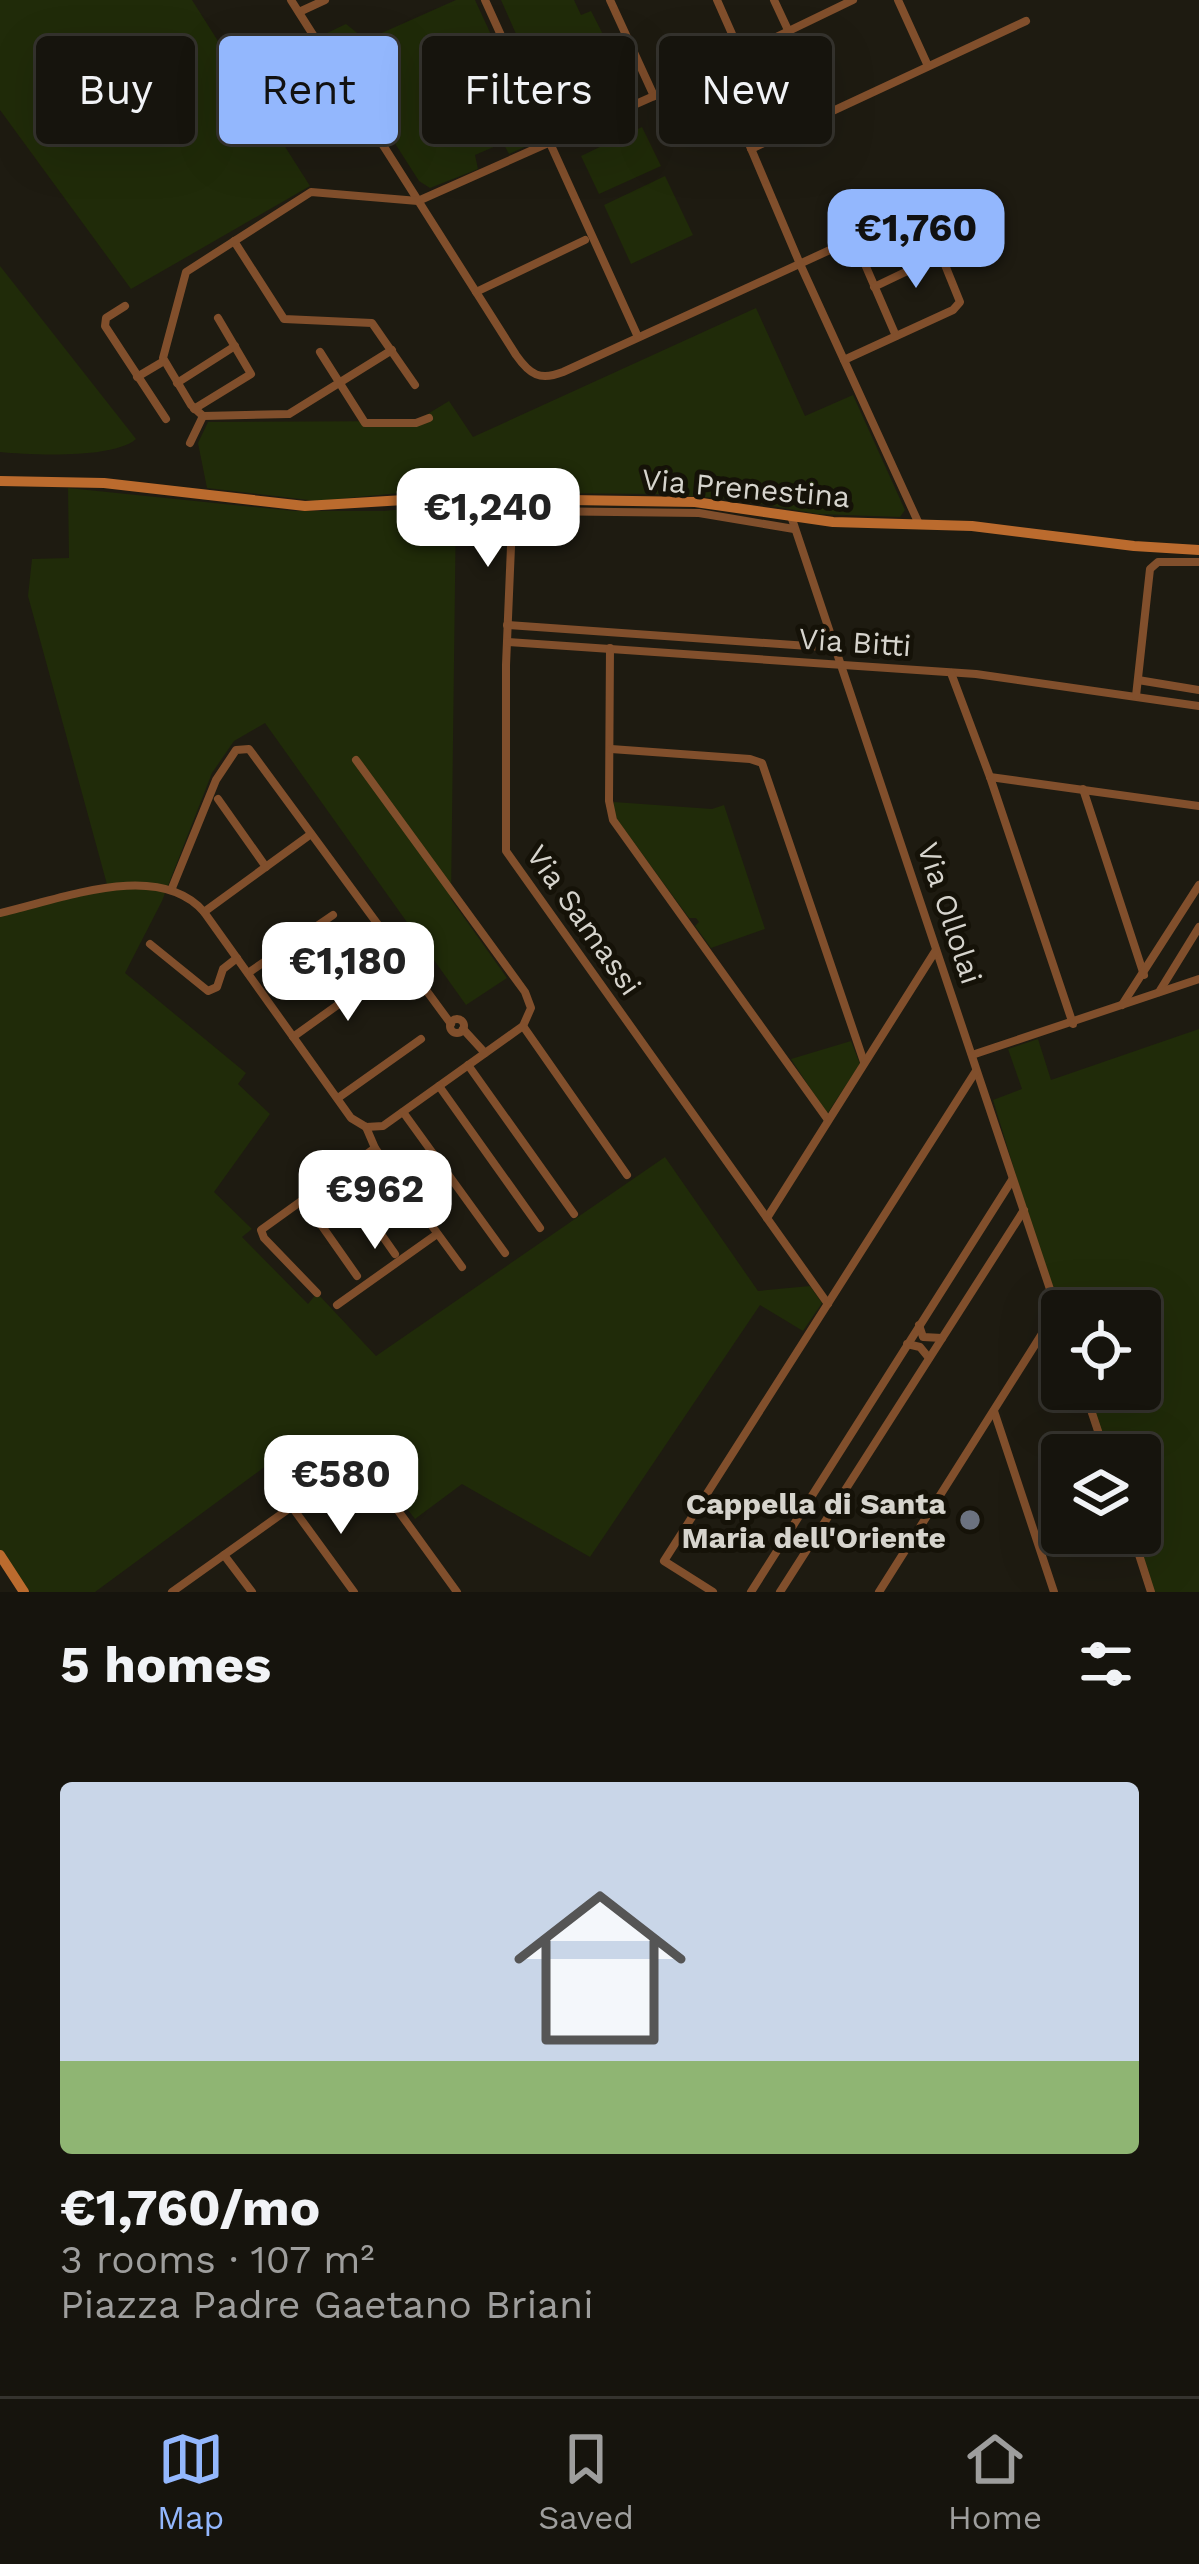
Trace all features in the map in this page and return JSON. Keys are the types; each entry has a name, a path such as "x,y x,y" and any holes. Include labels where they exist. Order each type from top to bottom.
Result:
{"main road":[{"name":"Via Prenestina","path":"0,482 104,483 305,506 411,498 695,502 837,522 919,524 1199,550"},
{"path":"0,1555 24,1592"}],"street":[{"path":"291,0 519,359 539,377 563,372 854,239 896,336"},
{"path":"298,12 325,0"},
{"path":"485,0 501,36"},
{"path":"610,0 654,96"},
{"path":"716,0 733,36"},
{"path":"774,0 788,30"},
{"path":"775,36 853,0"},
{"path":"898,0 928,66"},
{"path":"751,148 1026,22"},
{"path":"635,105 659,94"},
{"path":"392,350 287,415 203,416 164,361 184,275 311,192 418,201 548,144 638,337"},
{"path":"749,144 919,524"},
{"path":"235,241 285,320 372,322 415,385"},
{"path":"476,292 585,241"},
{"path":"874,286 963,244"},
{"path":"844,360 959,304 941,255"},
{"path":"124,306 104,324 166,419"},
{"path":"194,409 251,374 218,319"},
{"path":"176,383 235,346"},
{"path":"320,352 365,423 416,423 429,418"},
{"path":"137,377 164,361"},
{"path":"190,443 203,416"},
{"name":"Via Samassi","path":"513,499 506,851 828,1304"},
{"path":"513,519 532,511 684,513 796,529"},
{"name":"Via Ollolai","path":"791,515 1050,1290"},
{"path":"1136,696 1152,565 1199,562"},
{"name":"Via Bitti","path":"507,625 837,648"},
{"name":"Via Bitti","path":"507,642 951,673 1199,706"},
{"path":"610,648 609,801 615,823 828,1120"},
{"path":"951,673 1073,1024"},
{"path":"1138,680 1199,689"},
{"path":"172,888 215,780 239,748 250,750 454,1033 463,1028 484,1053"},
{"path":"611,749 763,763 864,1062"},
{"path":"0,913 133,884 172,888 204,912 352,1119 366,1127 385,1125 523,1026 531,1011 525,992 356,760"},
{"path":"990,776 1199,806"},
{"path":"1083,789 1144,975"},
{"path":"218,799 266,867"},
{"path":"204,912 311,834"},
{"path":"1121,1007 1199,885"},
{"path":"1190,900 1198,908"},
{"path":"248,973 333,915"},
{"path":"1158,993 1198,928 1191,918 1180,917"},
{"path":"151,944 208,992 217,988 222,970 237,958"},
{"path":"767,1218 936,950"},
{"path":"293,1036 378,976"},
{"path":"972,1055 1199,979"},
{"path":"523,1026 627,1174"},
{"path":"338,1098 421,1039"},
{"path":"468,1065 574,1214"},
{"path":"713,1592 664,1561 976,1070"},
{"path":"439,1086 540,1228"},
{"path":"403,1112 505,1253"},
{"path":"366,1127 375,1148 462,1268"},
{"path":"316,1293 261,1234 264,1227 375,1148"},
{"path":"338,1174 395,1253"},
{"path":"751,1592 1013,1179"},
{"path":"303,1199 357,1276"},
{"path":"780,1592 841,1480 929,1358 1024,1210"},
{"path":"338,1305 437,1234"},
{"path":"919,1324 923,1337 942,1338"},
{"path":"879,1592 1041,1336"},
{"path":"905,1344 920,1347 929,1358"},
{"path":"994,1411 1054,1592"},
{"path":"172,1592 360,1458 457,1592"},
{"path":"829,1468 841,1480"},
{"path":"292,1507 354,1592"},
{"path":"224,1554 252,1592"},
{"path":"1139,1554 1151,1592"}],"green space":[{"path":"0,0 192,0 219,43 219,144 283,144 310,186 131,289 0,110"},
{"path":"456,0 475,0 492,36 422,36 422,144 501,144 475,155 478,169 430,188 419,181 395,144 398,36 375,36"},
{"path":"501,0 574,0 581,15 591,11 604,36 517,36"},
{"path":"346,24 361,36 325,34"},
{"path":"642,127 661,166 599,194 581,156 606,144 635,144 635,130"},
{"path":"504,144 531,144 509,154"},
{"path":"665,176 693,235 631,264 604,205"},
{"path":"0,266 136,439 91,453 0,452"},
{"path":"756,308 805,416 853,395 905,510 900,517 818,514 732,499 659,494 410,492 317,501 207,488 198,443 208,422 416,421 449,401 473,437"},
{"path":"68,488 294,511 384,511 456,504 451,899 507,978 466,1005 265,723 234,741 212,773 162,901 125,973 246,1073 238,1084 270,1114 214,1192 252,1229 242,1237 308,1304 317,1293 376,1356 665,1157 758,1291 810,1286 822,1303 803,1331 760,1305 590,1557 462,1484 415,1519 352,1437 289,1449 95,1592 30,1592 0,1552 0,913 108,888 28,596 32,559 69,558"},
{"path":"614,802 712,809 724,805 765,929 711,948 695,926 699,922 689,918 613,814"},
{"path":"1199,1029 1199,1592 1151,1592 1138,1554 1161,1554 1161,1434 1098,1434 1090,1410 1161,1410 1161,1290 1051,1290 993,1100 1022,1089 1008,1049 1038,1039 1051,1080"},
{"path":"851,1041 860,1064 827,1114 791,1059"}],"place":[{"name":"Cappella di Santa Maria dell'Oriente","path":"970,1520"}]}
